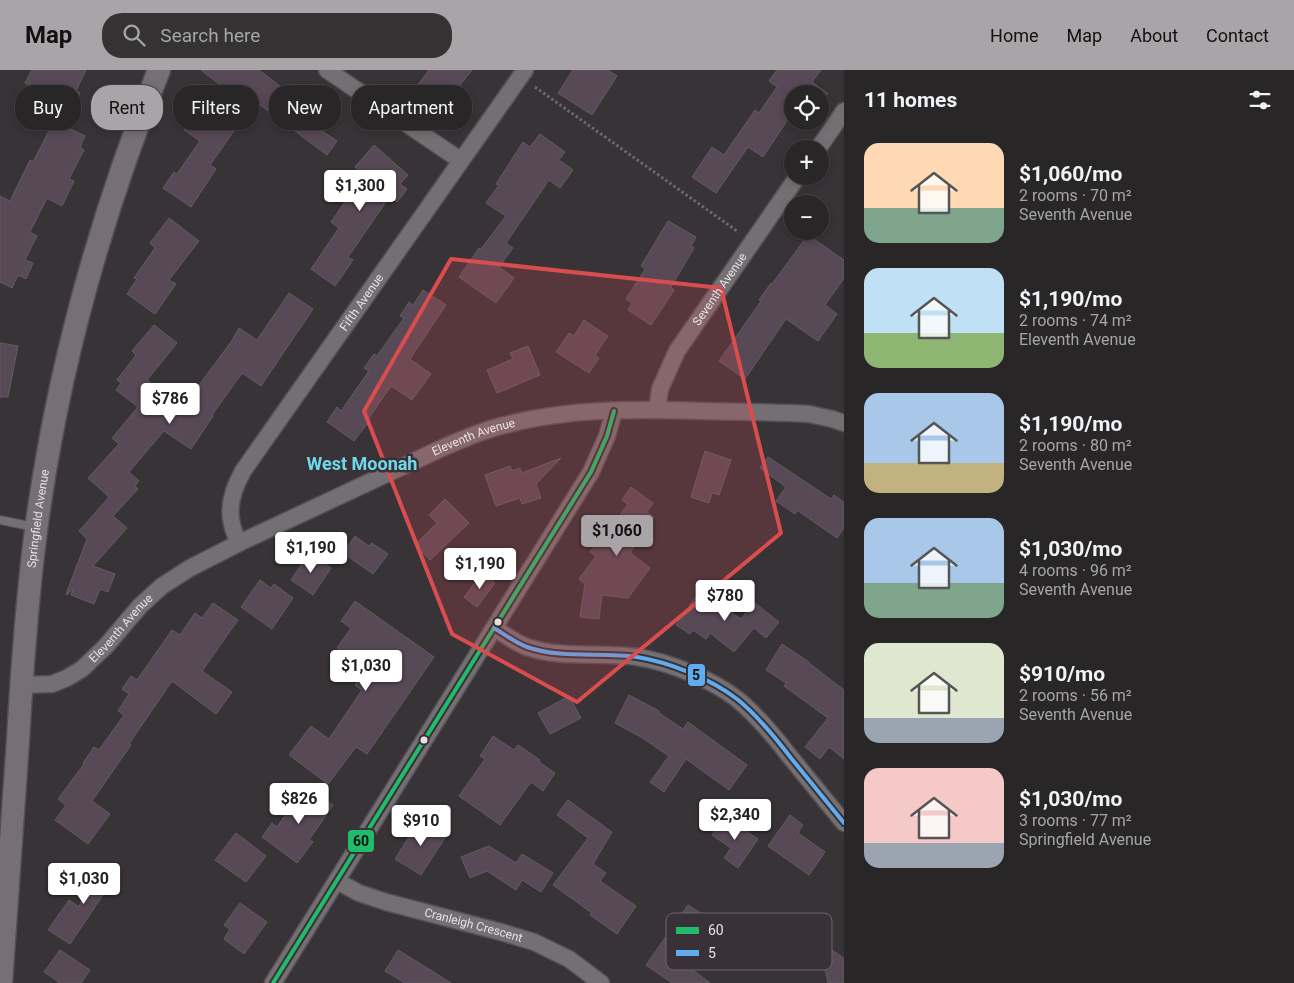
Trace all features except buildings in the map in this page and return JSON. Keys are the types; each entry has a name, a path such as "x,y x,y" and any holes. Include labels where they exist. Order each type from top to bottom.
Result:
{"street":[{"name":"Springfield Avenue","path":"1,983 28,597 36,528 49,452 60,393 98,244 121,171 159,70"},
{"path":"327,70 460,160"},
{"name":"Fifth Avenue","path":"239,543 232,524 230,510 235,486 243,471 522,73"},
{"path":"824,140 844,111"},
{"name":"Seventh Avenue","path":"657,410 660,389 677,351 792,185"},
{"name":"Eleventh Avenue","path":"21,685 52,684 82,669 106,646 140,606 162,586 190,568 239,543 440,449 504,425 541,417 577,413 657,410 809,414 844,423"},
{"path":"273,983 592,472 607,436 614,411"},
{"path":"494,628 526,647 551,653 634,657 655,660 676,667 718,686 755,715 844,823"},
{"name":"Cranleigh Crescent","path":"337,881 359,893 386,902 534,942 569,959 601,983"}],"lane":[{"path":"0,520 36,528"}],"path":[{"path":"522,73 752,242"}],"highlighted area":[{"path":"451,259 721,288 781,533 577,702 452,634 364,411"}],"transit line":[{"name":"60","path":"273,983 591,472 607,436 614,411"},
{"name":"5","path":"494,628 514,641 540,651 649,659 689,672 715,685 737,699 759,720 844,823"}],"district":[{"name":"West Moonah","path":"362,464"}]}
